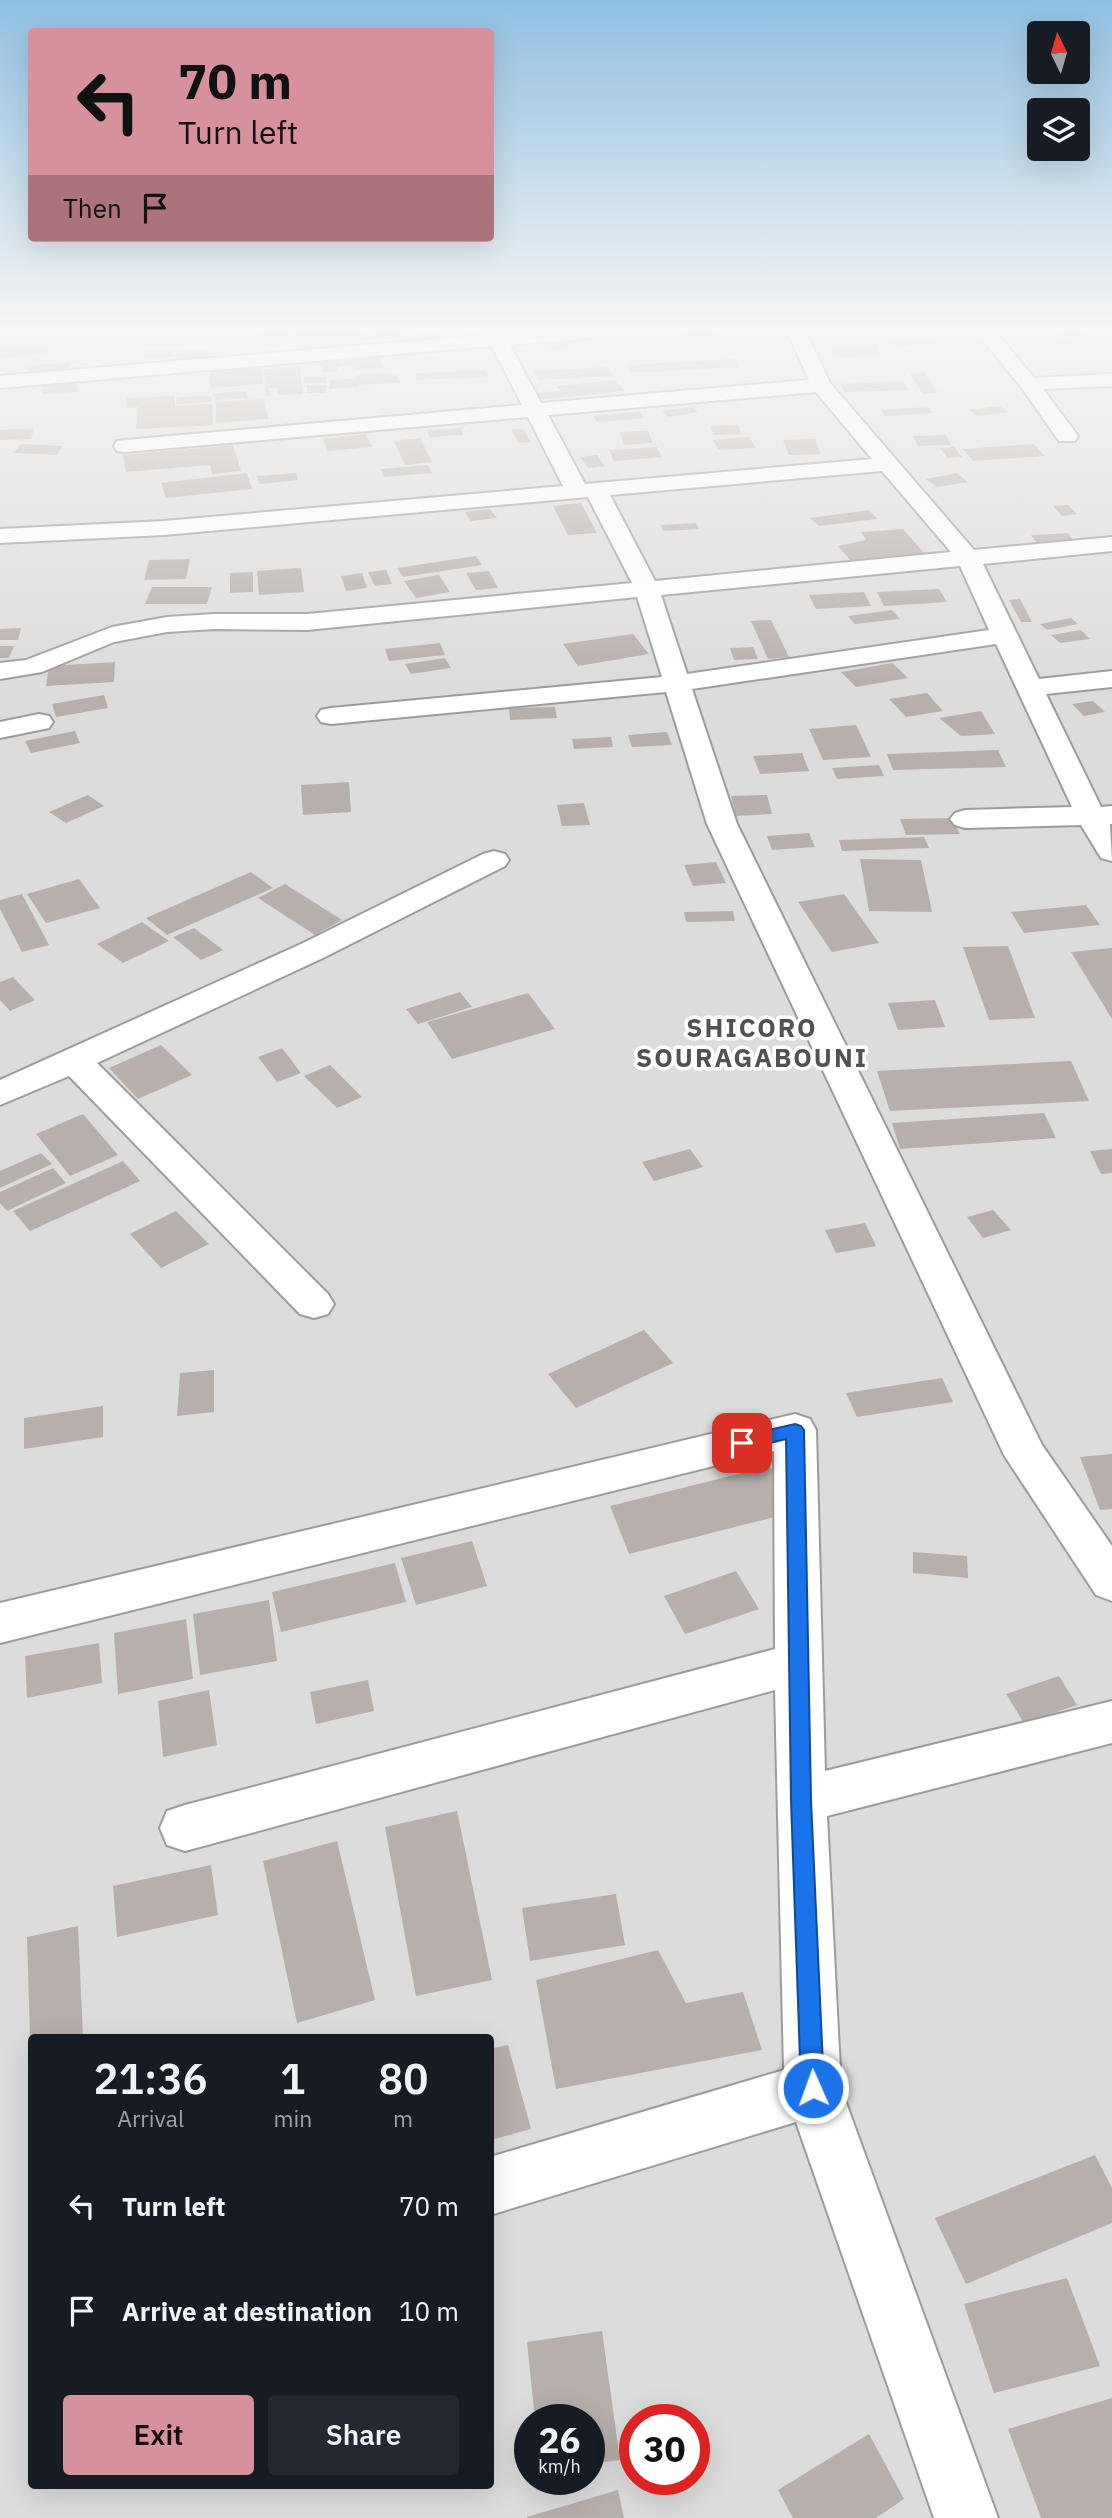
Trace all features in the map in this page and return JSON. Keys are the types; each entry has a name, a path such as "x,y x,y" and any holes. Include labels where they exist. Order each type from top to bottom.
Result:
{"street":[{"path":"559,450 646,587 722,824 1019,1442 1112,1581"},
{"path":"876,450 968,558 1029,688 1101,816 1112,852"},
{"path":"0,536 164,527 888,464"},
{"path":"0,671 16,671 60,659 117,633 142,628 224,621 307,622 646,587 1112,544"},
{"path":"331,716 677,683 1004,635"},
{"path":"1029,688 1112,679"},
{"path":"0,730 40,722"},
{"path":"965,819 1101,816"},
{"path":"0,1094 312,951 494,860"},
{"path":"74,1060 314,1304"},
{"path":"0,1623 795,1430 801,1800 813,2088 966,2518"},
{"path":"185,1828 799,1663"},
{"path":"801,1800 1112,1721"},
{"path":"494,2185 813,2088"}],"shaded area":[{"path":"0,450 1112,450 1112,2518 0,2518"}],"building":[{"path":"17,450 61,450 57,455 14,453"},
{"path":"183,450 234,450 241,471 212,474 210,465 126,472 123,455"},
{"path":"398,450 426,450 432,462 405,465"},
{"path":"609,450 658,450 662,457 614,461"},
{"path":"787,450 819,450 821,454 789,455"},
{"path":"941,450 956,450 962,457 948,458"},
{"path":"963,450 1039,450 1045,456 973,461"},
{"path":"597,455 605,466 588,468 580,457"},
{"path":"428,465 432,473 384,477 381,469"},
{"path":"247,473 252,489 166,498 161,483"},
{"path":"296,473 298,480 259,484 257,476"},
{"path":"957,473 968,482 937,487 926,479"},
{"path":"581,503 597,533 568,535 553,506"},
{"path":"1068,505 1077,514 1062,516 1053,506"},
{"path":"490,509 497,518 471,521 465,512"},
{"path":"869,510 877,519 819,526 810,518"},
{"path":"696,523 699,529 663,531 661,525"},
{"path":"903,529 925,554 851,561 838,546 866,540 861,532"},
{"path":"1068,533 1073,540 1036,542 1031,535"},
{"path":"476,556 482,565 403,577 397,568"},
{"path":"190,559 186,579 144,580 149,560"},
{"path":"301,568 304,592 259,595 257,571"},
{"path":"386,570 392,584 375,586 368,572"},
{"path":"489,571 498,588 476,590 466,573"},
{"path":"253,572 253,592 230,593 230,573"},
{"path":"362,573 367,588 346,591 341,576"},
{"path":"439,575 450,592 416,598 404,581"},
{"path":"152,587 212,587 207,604 145,604"},
{"path":"939,589 947,602 884,606 877,592"},
{"path":"864,592 871,606 816,609 809,595"},
{"path":"1020,599 1032,622 1021,622 1009,600"},
{"path":"892,610 900,619 855,624 848,616"},
{"path":"1071,618 1078,624 1047,630 1040,624"},
{"path":"771,620 789,657 768,659 751,621"},
{"path":"21,628 18,640 0,640 0,629"},
{"path":"1081,630 1090,639 1060,643 1051,635"},
{"path":"633,634 649,654 578,666 563,644"},
{"path":"440,643 445,655 389,661 385,649"},
{"path":"0,646 14,646 9,658 0,658"},
{"path":"753,647 758,659 734,660 730,648"},
{"path":"445,658 451,668 411,674 405,664"},
{"path":"115,662 114,682 46,686 49,666"},
{"path":"892,663 908,678 856,687 841,672"},
{"path":"927,693 943,711 906,717 889,699"},
{"path":"104,695 108,708 56,717 52,704"},
{"path":"1093,701 1105,712 1084,716 1072,704"},
{"path":"555,707 557,718 510,720 509,708"},
{"path":"981,711 995,734 961,736 939,718"},
{"path":"856,725 871,757 823,760 809,729"},
{"path":"75,731 80,743 31,753 25,741"},
{"path":"667,732 672,745 632,747 628,735"},
{"path":"611,737 613,747 574,749 572,739"},
{"path":"998,750 1006,767 893,770 887,754"},
{"path":"802,753 809,771 760,774 753,756"},
{"path":"879,765 884,776 837,779 832,768"},
{"path":"349,782 351,812 303,815 301,785"},
{"path":"88,795 104,806 66,823 49,812"},
{"path":"767,795 772,814 736,816 731,796"},
{"path":"584,803 590,825 562,826 557,805"},
{"path":"953,818 960,834 906,835 900,819"},
{"path":"809,833 815,847 772,850 767,836"},
{"path":"924,837 929,848 842,851 839,840"},
{"path":"860,859 921,860 932,912 869,911"},
{"path":"716,862 726,883 693,886 684,865"},
{"path":"251,872 273,888 167,935 146,918"},
{"path":"79,879 100,908 46,923 27,894"},
{"path":"285,884 342,920 315,935 258,898"},
{"path":"22,894 49,945 22,952 0,909 0,900"},
{"path":"844,894 879,943 832,952 798,902"},
{"path":"1086,905 1100,925 1024,933 1011,912"},
{"path":"733,911 735,921 686,922 684,912"},
{"path":"142,922 169,941 123,963 97,944"},
{"path":"194,928 223,950 201,960 173,937"},
{"path":"1008,946 1035,1018 989,1020 963,947"},
{"path":"1112,948 1112,1019 1071,952"},
{"path":"13,977 35,1000 10,1011 0,1000 0,982"},
{"path":"460,992 472,1007 418,1024 406,1009"},
{"path":"528,993 555,1029 452,1059 427,1022"},
{"path":"935,1000 945,1027 898,1030 888,1003"},
{"path":"161,1045 192,1075 138,1099 109,1068"},
{"path":"282,1048 301,1073 277,1082 258,1057"},
{"path":"1071,1061 1089,1101 890,1111 877,1071"},
{"path":"330,1065 362,1097 337,1108 304,1076"},
{"path":"1044,1113 1056,1138 900,1149 892,1123"},
{"path":"83,1114 118,1155 70,1176 36,1134"},
{"path":"690,1149 703,1167 654,1181 642,1162"},
{"path":"1112,1149 1112,1173 1101,1174 1090,1151"},
{"path":"41,1153 52,1164 0,1188 0,1171"},
{"path":"123,1161 140,1181 30,1231 13,1211"},
{"path":"53,1168 66,1183 7,1211 0,1203 0,1192"},
{"path":"993,1210 1011,1230 983,1238 967,1217"},
{"path":"176,1211 209,1244 161,1268 130,1234"},
{"path":"865,1223 876,1246 836,1253 825,1230"},
{"path":"644,1330 673,1363 576,1408 548,1374"},
{"path":"214,1370 214,1412 177,1416 180,1373"},
{"path":"942,1378 953,1402 857,1417 846,1393"},
{"path":"103,1406 103,1437 24,1449 24,1418"},
{"path":"1112,1454 1112,1509 1100,1510 1080,1457"},
{"path":"770,1466 794,1512 629,1554 610,1506"},
{"path":"472,1541 487,1586 416,1605 401,1558"},
{"path":"913,1552 967,1556 968,1578 913,1573"},
{"path":"395,1563 406,1602 281,1632 272,1592"},
{"path":"736,1571 759,1609 685,1634 664,1596"},
{"path":"269,1600 277,1661 200,1675 193,1614"},
{"path":"186,1619 193,1679 118,1694 114,1633"},
{"path":"99,1643 102,1683 27,1698 25,1656"},
{"path":"1059,1676 1077,1705 1024,1723 1006,1694"},
{"path":"368,1680 374,1711 316,1724 310,1692"},
{"path":"209,1690 217,1745 163,1757 158,1701"},
{"path":"457,1811 492,1980 416,1996 385,1827"},
{"path":"337,1841 375,2000 297,2023 263,1861"},
{"path":"211,1865 218,1915 117,1937 113,1886"},
{"path":"616,1894 625,1945 530,1961 522,1908"},
{"path":"78,1926 83,2034 30,2034 27,1937"},
{"path":"658,1950 686,2003 743,1992 762,2050 556,2089 536,1980"},
{"path":"508,2045 531,2129 494,2139 494,2048"},
{"path":"1095,2155 1112,2188 1112,2223 966,2284 935,2218"},
{"path":"1067,2278 1100,2366 994,2393 964,2304"},
{"path":"602,2331 619,2460 605,2462 605,2404 533,2404 527,2342"},
{"path":"1112,2398 1112,2518 1041,2518 1008,2429"},
{"path":"869,2434 904,2499 876,2518 793,2518 778,2490"},
{"path":"618,2490 624,2518 527,2518 605,2495"}],"district":[{"name":"SHICORO SOURAGABOUNI","path":"752,1043"}],"route":[{"path":"742,1443 795,1430 801,1800 813,2088"}]}
